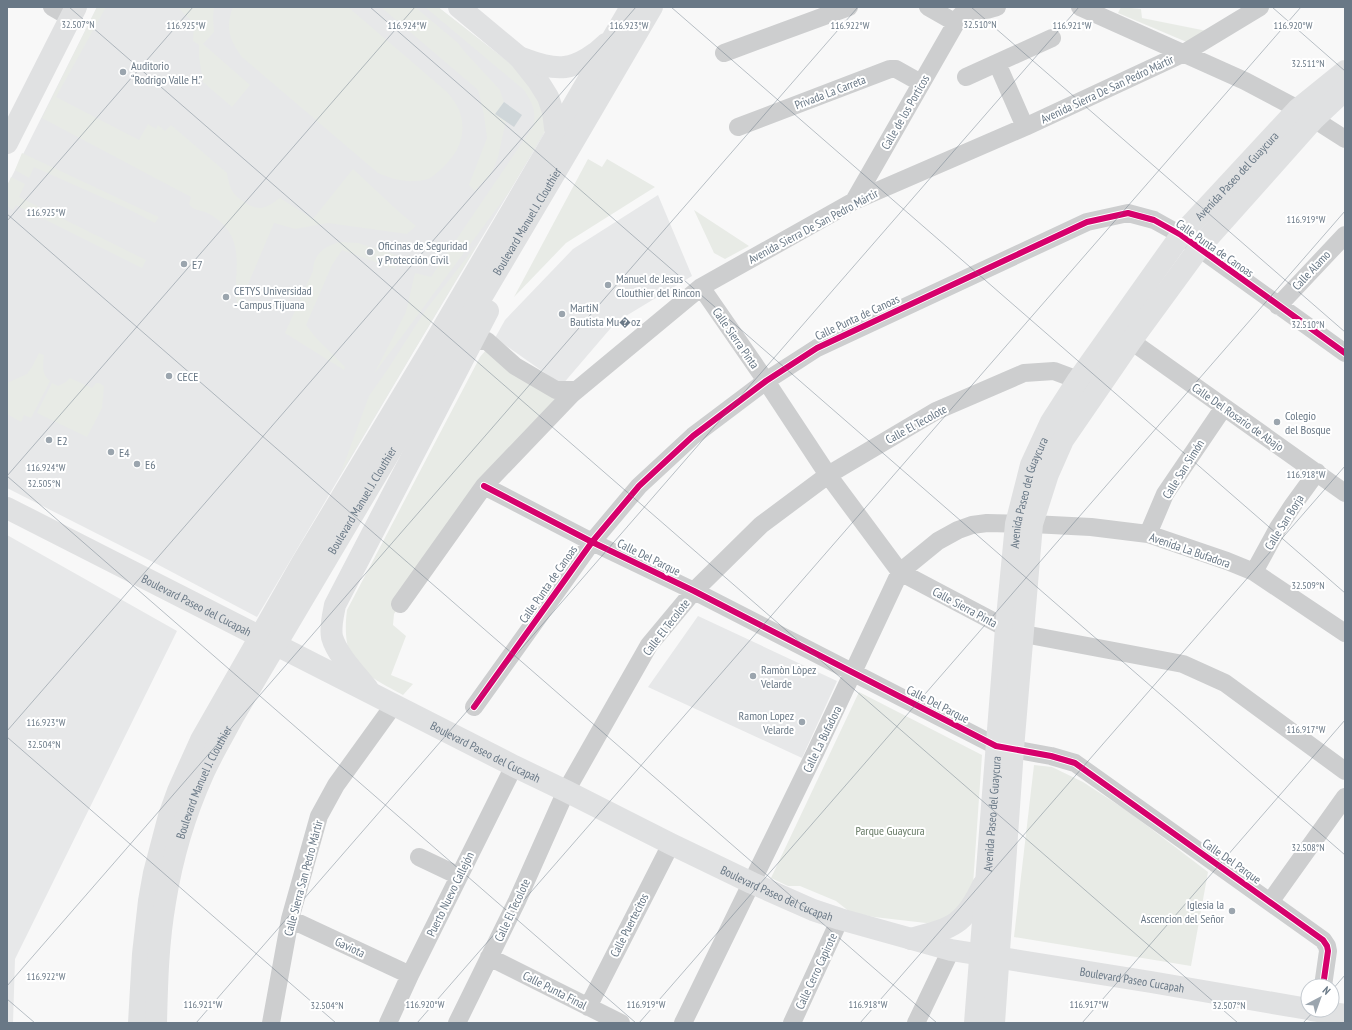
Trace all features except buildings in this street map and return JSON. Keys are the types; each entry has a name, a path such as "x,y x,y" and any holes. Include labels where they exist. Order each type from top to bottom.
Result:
{"main road":[{"name":"Boulevard Manuel J. Clouthier","path":"139,1023 143,954 154,873 178,791 201,740 302,563 429,352 631,7"},
{"name":"Boulevard Manuel J. Clouthier","path":"156,1023 158,954 165,902 185,820 203,775 233,717 652,7"},
{"path":"469,10 519,57 538,81 548,97 553,112 556,136"},
{"path":"7,143 73,13"},
{"path":"519,57 540,64 565,67 579,62 591,55 602,48 614,36"},
{"name":"Avenida Paseo del Guaycura","path":"1087,386 1181,236 1306,114 1345,72"},
{"name":"Avenida Paseo del Guaycura","path":"975,1023 990,956 1005,747 1024,524 1031,465 1051,422 1132,341 1199,248 1306,114 1345,90"},
{"path":"384,701 350,666 334,643 331,626 335,605 473,341 552,178"},
{"name":"Boulevard Paseo del Cucapah","path":"7,508 384,701 514,766 566,790 670,844 752,884 813,910 840,919 910,940 951,950 990,956"},
{"name":"Avenida Paseo del Guaycura","path":"994,1023 986,876 1005,747"},
{"path":"910,940 953,925 962,918 976,899 986,876"},
{"name":"Boulevard Paseo Cucapah","path":"990,956 1300,1008"}],"street":[{"path":"52,7 73,13"},
{"path":"724,53 848,7"},
{"path":"928,7 956,23"},
{"name":"Calle de los Porticos","path":"854,201 921,83 964,12 986,10 997,7"},
{"path":"1080,7 1107,12 1184,53 1260,7"},
{"path":"966,77 1052,38"},
{"name":"Avenida Sierra De San Pedro Mártir","path":"400,604 484,486 577,390 701,287 854,201 1026,127 1184,53 1245,81 1306,114 1345,139"},
{"path":"997,62 1026,127"},
{"name":"Privada La Carreta","path":"738,128 890,69 896,69 921,83"},
{"name":"Calle Punta de Canoas","path":"474,707 592,542 645,481 693,436 766,381 818,348 1087,222 1128,213 1154,220 1199,248 1345,353"},
{"name":"Calle Alamo","path":"1278,306 1345,235"},
{"name":"Calle Sierra Pinta","path":"701,287 766,381 828,475 900,572 1015,631 1183,664 1226,683 1345,772"},
{"path":"473,341 487,341 515,366 556,390 577,390"},
{"name":"Calle Del Rosario de Abajo","path":"1132,341 1345,493"},
{"name":"Calle El Tecolote","path":"457,1023 517,901 566,790 649,646 694,591 761,525 828,475 936,411 1024,373 1054,370 1087,386"},
{"name":"Calle San Simón","path":"1148,534 1165,494 1224,407"},
{"name":"Calle San Borja","path":"1254,572 1278,528 1317,472"},
{"name":"Calle Del Parque","path":"484,486 592,542 694,591 853,674 1005,747 1052,756 1075,763 1323,940 1328,951 1323,978"},
{"name":"Calle La Bufadora","path":"683,1023 752,884 853,674 900,572 938,541 958,530 987,523 1024,524"},
{"name":"Avenida La Bufadora","path":"1024,524 1091,527 1148,534 1227,561 1254,572 1345,633"},
{"name":"Calle Sierra San Pedro Mártir","path":"271,1023 290,919 319,816 384,701"},
{"name":"Puerto Nuevo Callejón","path":"388,1023 410,975 514,766"},
{"path":"1270,902 1345,797"},
{"name":"Calle Puertecitos","path":"588,1007 670,844"},
{"path":"419,856 459,876"},
{"name":"Gaviota","path":"290,919 410,975"},
{"name":"Calle Cerro Capirote","path":"792,1023 840,919"},
{"path":"916,1023 951,950"},
{"name":"Calle Punta Final","path":"489,957 621,1023"}],"shaded area":[{"name":"CETYS Universidad - Campus Tijuana","path":"97,7 438,7 525,75 544,134 257,617 7,488 7,186"},
{"path":"504,102 522,115 514,127 495,114"},
{"name":"Manuel de Jesus Clouthier del Rincon","path":"658,195 692,276 616,322 562,385 495,338 505,320 573,249"},
{"path":"7,535 177,631 15,959 13,1023 7,1023"},
{"path":"698,616 837,681 802,758 648,687"}],"green space":[{"path":"97,7 106,7 56,97 139,140 148,124 156,129 158,125 165,131 171,125 227,173 232,191 253,207 264,207 280,198 313,219 353,169 416,226 407,234 328,223 295,229 274,223 238,308 236,298 237,258 235,248 227,229 218,219 205,212 192,208 189,204 191,197 42,118"},
{"path":"178,7 214,7 214,32 203,44 250,85 232,107 203,82 199,57 199,45 193,41 194,24"},
{"path":"233,7 348,7 447,92 459,110 462,119 462,135 457,150 447,164 428,179 408,181 390,178 378,173 242,57 231,39 229,21"},
{"path":"381,7 415,7 458,43 500,90 504,102 496,114 506,121 498,157 492,172 475,191 469,185 487,138 484,115 478,90"},
{"path":"425,7 438,7 535,83 546,129 509,192 374,374 406,312 415,273 431,277 534,125 533,107 524,90"},
{"path":"1121,7 1141,9 1142,18 1212,32 1189,43 1118,13"},
{"path":"22,153 159,217 155,223 126,208 34,167 29,178 15,170"},
{"path":"588,159 602,167 607,159 655,187 566,243 514,297"},
{"path":"11,177 25,184 19,197 146,260 142,268 16,205 13,210 7,206 7,186"},
{"path":"694,210 749,246 725,259 714,253"},
{"path":"340,242 358,243 399,256 395,269 342,250 332,265 306,325 316,338 345,367 344,370 285,333 313,271 315,260 318,255 325,248"},
{"path":"478,243 340,475 369,396 425,311"},
{"path":"486,350 560,395 480,484 394,614 393,625 406,636 391,675 413,684 403,695 360,668 351,656 347,640 347,610 480,357"},
{"path":"39,353 44,355 44,372 50,381 31,418 24,415 21,422 7,414 7,383 27,374"},
{"path":"70,378 92,388 96,383 104,386 102,408 87,437 37,413 52,383 58,386"},
{"name":"Parque Guaycura","path":"859,692 982,755 973,885 966,903 939,922 926,923 874,917 850,912 836,901 800,886 788,886 771,878"},
{"path":"1034,765 1052,767 1083,782 1129,812 1208,872 1191,966 1014,937"}],"cycle path":[{"path":"474,707 592,542 639,486 693,436 766,381 817,348 1087,222 1128,213 1154,220 1181,235 1345,353"},
{"path":"484,486 592,542 694,591 996,746 1051,756 1075,763 1323,940 1328,951 1324,978"}],"place":[{"name":"Auditorio “Rodrigo Valle H.”","path":"123,72"},
{"name":"Oficinas de Seguridad y Protección Civil","path":"370,252"},
{"name":"E7","path":"184,264"},
{"name":"Manuel de Jesus Clouthier del Rincon","path":"608,285"},
{"name":"CETYS Universidad - Campus Tijuana","path":"226,297"},
{"name":"MartiN Bautista Mu�oz","path":"562,314"},
{"name":"CECE","path":"169,376"},
{"name":"Colegio del Bosque","path":"1277,422"},
{"name":"E2","path":"49,440"},
{"name":"E4","path":"111,452"},
{"name":"E6","path":"137,464"},
{"name":"Ramòn Lòpez Velarde","path":"753,676"},
{"name":"Ramon Lopez Velarde","path":"802,722"},
{"name":"Iglesia la Ascencion del Señor","path":"1232,911"}]}
